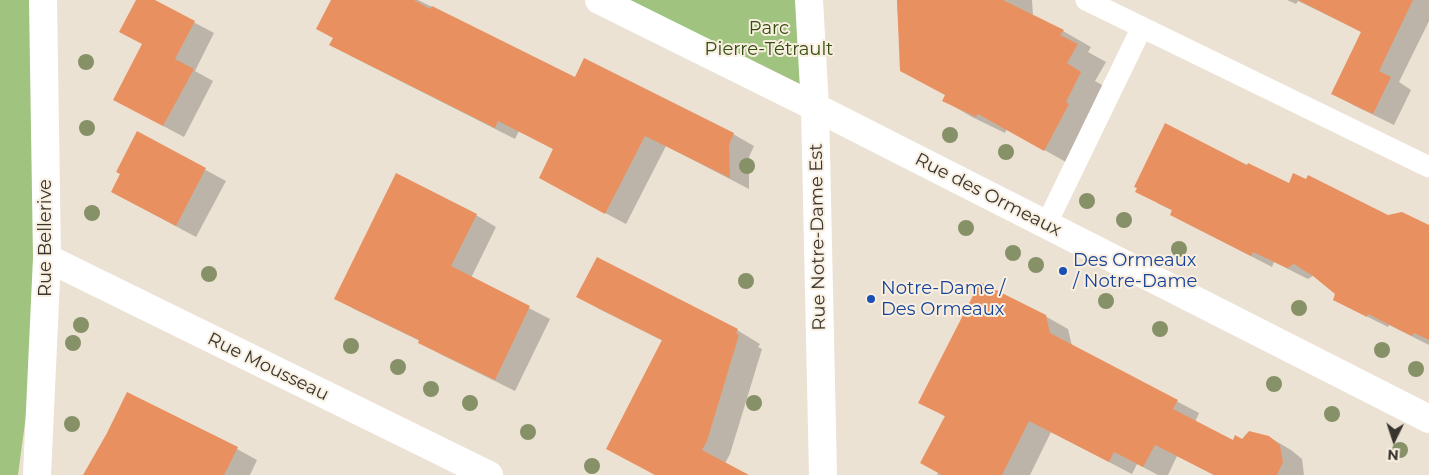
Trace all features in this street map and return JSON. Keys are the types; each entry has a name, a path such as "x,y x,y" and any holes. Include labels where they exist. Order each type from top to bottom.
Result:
{"street":[{"name":"Rue Bellerive","path":"37,475 48,258 43,0"},
{"name":"Rue des Ormeaux","path":"599,0 1429,419"},
{"name":"Rue Notre-Dame Est","path":"810,0 815,108 823,475"},
{"name":"Rue Mousseau","path":"48,258 489,475"}],"lane":[{"path":"1086,0 1429,167"},
{"path":"1046,225 1142,27"}],"green space":[{"path":"0,0 49,0 47,258 18,475 0,475"},
{"name":"Parc Pierre-Tétrault","path":"602,0 810,0 815,107"}],"building":[{"path":"136,0 155,0 195,21 175,59 194,69 163,126 113,100 142,44 119,32"},
{"path":"331,0 414,0 430,9 432,6 575,77 584,58 734,133 729,145 730,178 645,136 605,214 539,178 553,149 498,121 495,128 329,45 333,38 316,29"},
{"path":"897,0 1003,0 1064,30 1060,35 1078,44 1067,63 1081,72 1066,102 1069,104 1044,151 978,114 976,117 942,101 945,95 900,71"},
{"path":"1298,0 1413,0 1379,71 1391,77 1373,114 1331,94 1361,32"},
{"path":"1165,123 1247,165 1248,163 1289,183 1293,173 1306,179 1308,175 1388,215 1402,212 1429,225 1429,340 1414,333 1412,336 1368,314 1367,317 1333,300 1335,294 1313,276 1294,264 1287,268 1253,252 1251,256 1170,215 1172,210 1135,192 1137,188 1134,187"},
{"path":"137,131 206,168 176,226 111,192 120,174 116,172"},
{"path":"396,173 477,214 451,266 530,306 495,380 418,343 419,340 334,299"},
{"path":"597,257 738,329 736,333 739,335 707,441 702,450 749,475 655,475 606,449 662,340 576,297"},
{"path":"980,282 1046,315 1050,333 1178,400 1173,409 1233,440 1235,435 1242,439 1249,431 1269,436 1280,445 1283,462 1277,475 1214,475 1155,445 1143,467 1114,452 1109,462 1029,421 1002,475 942,475 920,463 945,416 918,403"},
{"path":"127,392 238,447 224,475 83,475 107,433"}],"place":[{"name":"Des Ormeaux / Notre-Dame","path":"1063,271"},
{"name":"Notre-Dame / Des Ormeaux","path":"871,299"}]}
